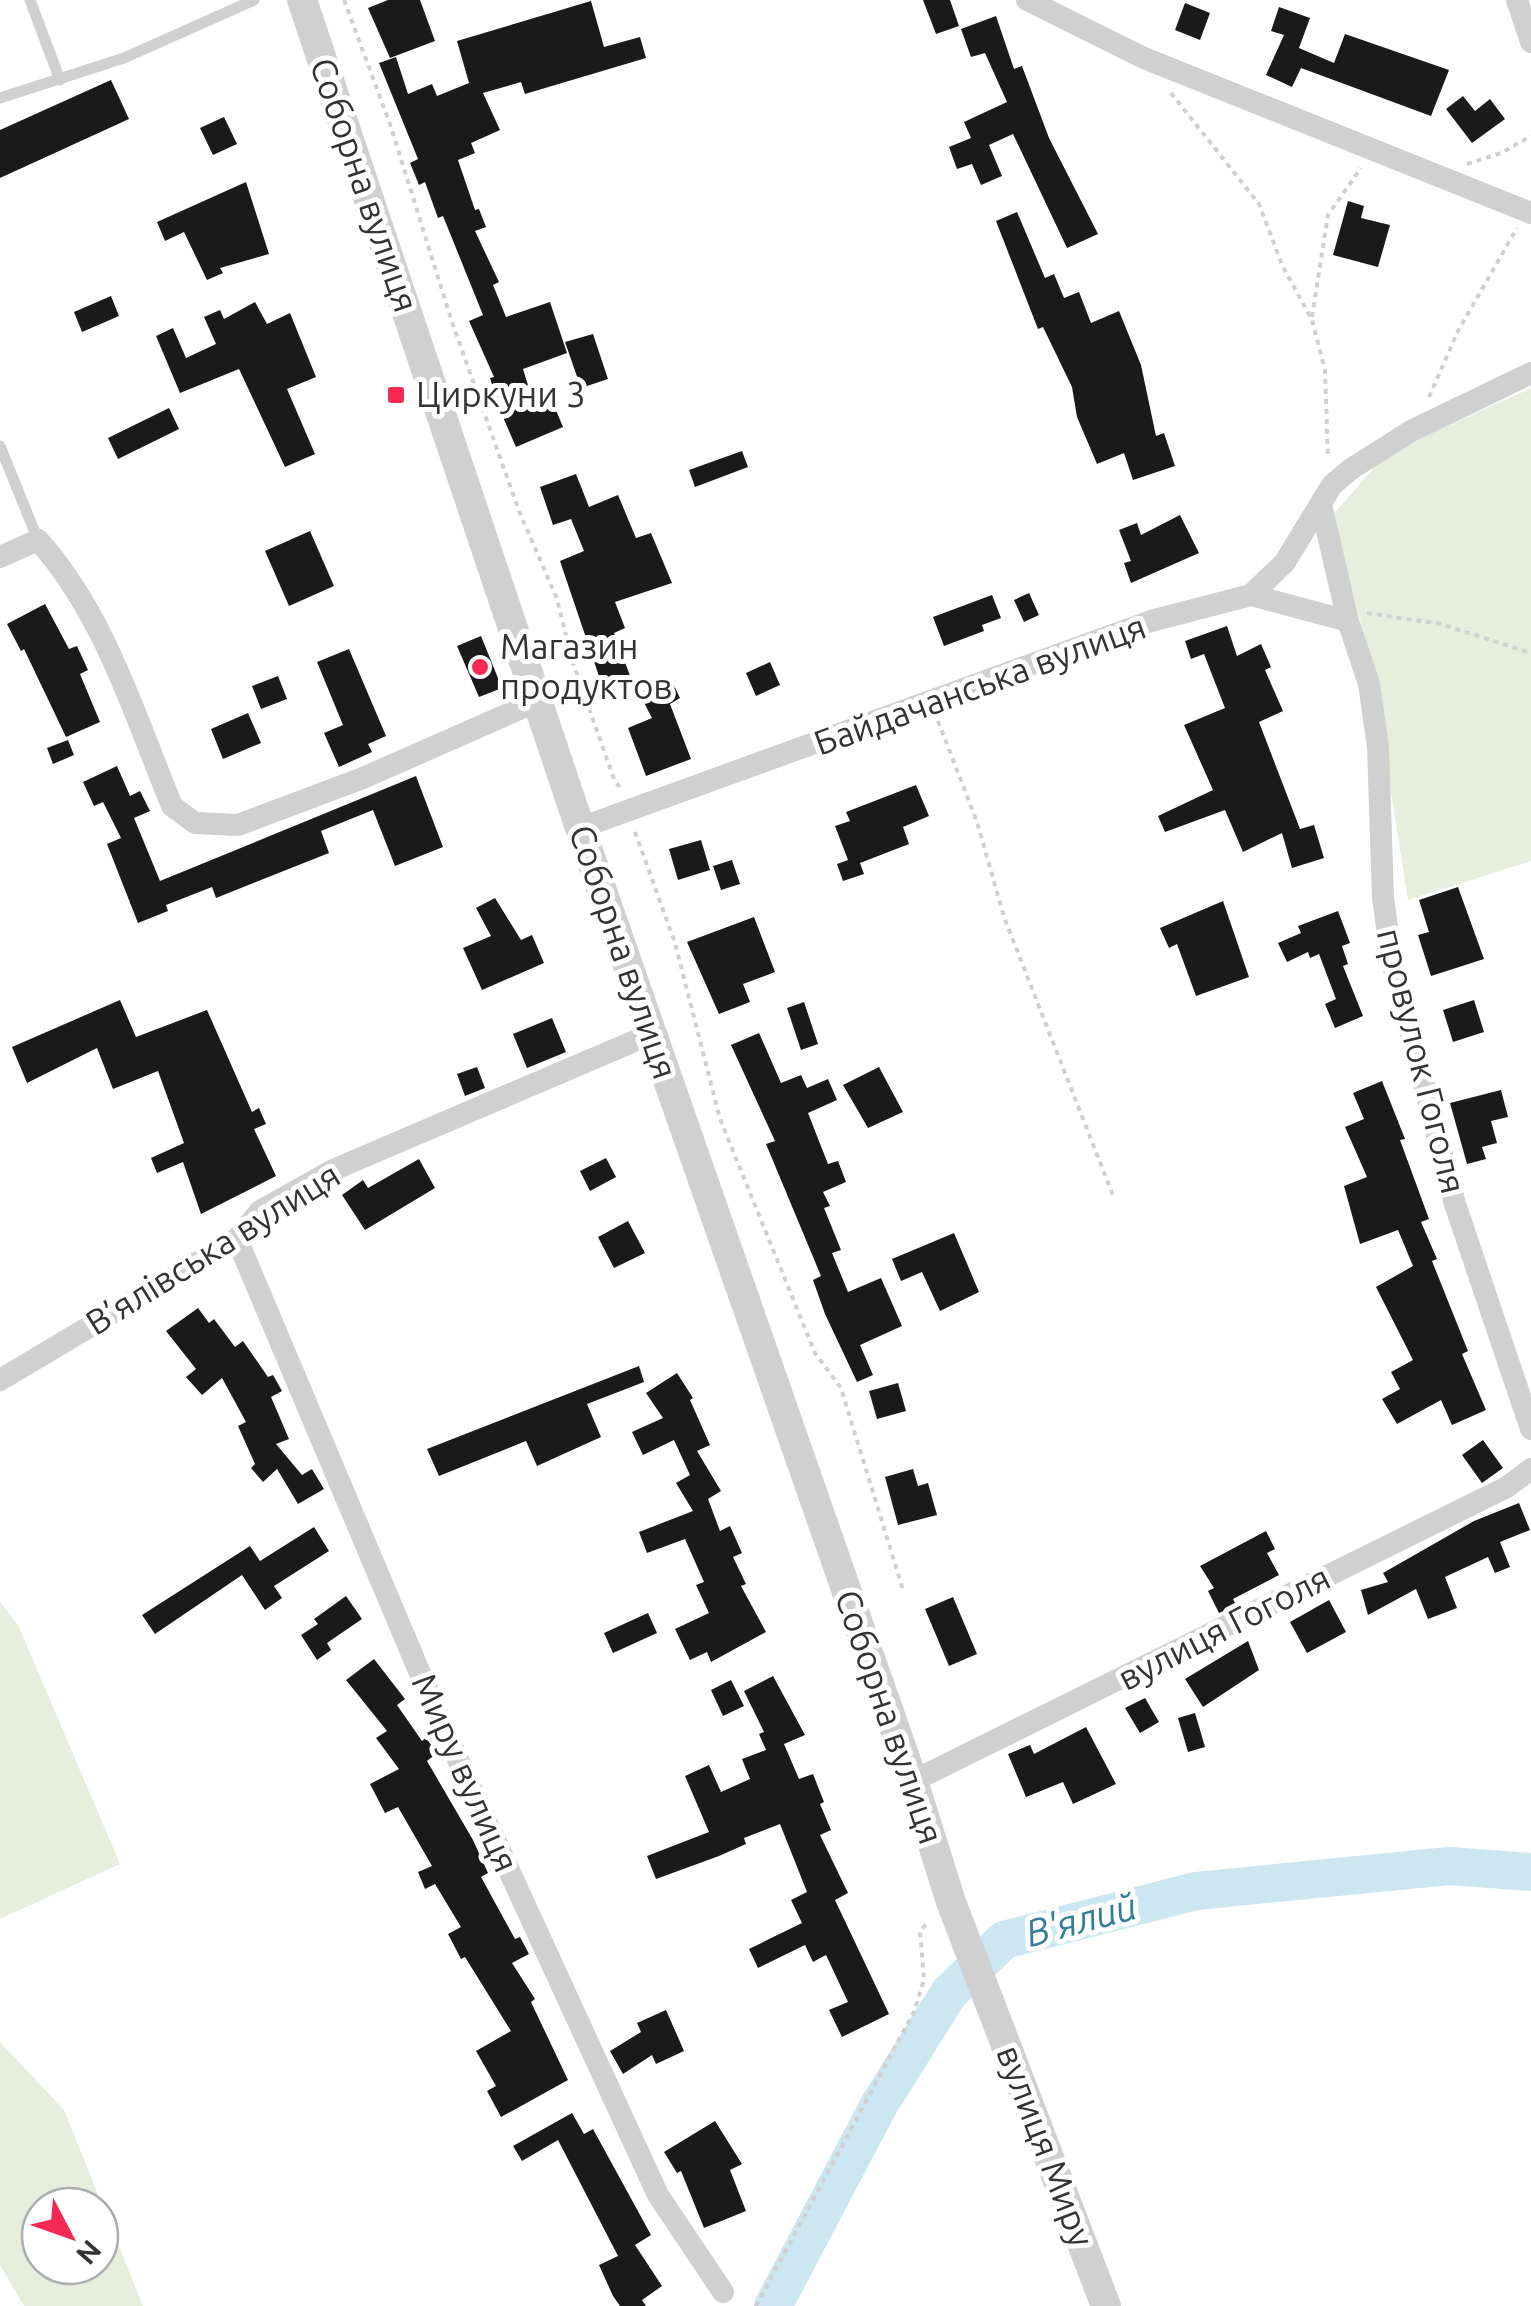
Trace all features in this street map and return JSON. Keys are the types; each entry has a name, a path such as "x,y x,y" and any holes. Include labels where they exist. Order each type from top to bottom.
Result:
{"street":[{"name":"Соборна вулиця","path":"302,0 580,828 913,1781 951,1902 984,1986"},
{"path":"1027,0 1144,58 1530,212"},
{"path":"1517,0 1531,42"},
{"path":"1252,595 1285,562 1322,508 1332,485 1411,432 1531,373"},
{"name":"провулок Гоголя","path":"1322,508 1346,613 1369,684 1378,747 1384,897 1391,957 1455,1204 1531,1428"},
{"path":"0,558 38,540 66,571 103,641 172,806 195,823 238,825 363,778 540,700"},
{"path":"1252,595 1346,613"},
{"name":"Байдачанська вулиця","path":"580,828 1151,621 1252,595"},
{"name":"В’ялівська вулиця","path":"0,1380 237,1239 260,1211 332,1170 651,1034"},
{"name":"Миру вулиця","path":"237,1239 438,1716 658,2195 723,2292"},
{"path":"1508,1367 1531,1377"},
{"name":"вулиця Гоголя","path":"913,1781 1507,1488 1531,1469"},
{"name":"вулиця Миру","path":"984,1986 1106,2306"}],"lane":[{"path":"30,0 60,80"},
{"path":"0,98 60,80 217,19 254,0"},
{"path":"0,446 38,540"}],"path":[{"path":"344,0 390,124 452,322 518,510 557,598 572,660 614,779 635,810 635,832 685,977 720,1118 815,1353 840,1388 902,1590"},
{"path":"1144,58 1259,204 1290,282 1312,320 1325,370 1332,485"},
{"path":"1438,177 1501,153 1531,136"},
{"path":"1312,320 1328,216 1370,150"},
{"path":"1411,432 1446,366 1458,331 1530,212"},
{"path":"1346,613 1440,624 1531,653"},
{"path":"931,703 977,822 979,843 1010,933 1114,1198"},
{"path":"756,2306 914,2012 924,1980 920,1931 951,1902"}],"green space":[{"path":"1531,388 1531,861 1408,900 1369,653 1332,516 1378,463 1421,438"},
{"path":"0,1602 18,1625 120,1864 0,1919"},
{"path":"0,2042 64,2110 95,2186 20,2186 20,2286 120,2286 120,2249 143,2306 24,2306 0,2265"}],"building":[{"path":"388,0 420,0 435,41 390,58 368,8"},
{"path":"923,0 950,0 959,26 936,34"},
{"path":"591,1 604,47 640,37 646,58 525,94 521,82 483,93 500,130 471,143 475,153 458,160 475,210 479,209 486,227 475,231 499,282 493,285 506,317 550,302 567,353 523,369 535,408 553,403 563,427 516,447 499,408 490,378 494,377 469,321 483,315 443,216 438,218 425,182 419,185 410,163 418,159 379,63 396,57 408,94 432,84 437,96 469,83 457,41"},
{"path":"1185,3 1210,13 1200,40 1175,30"},
{"path":"1279,7 1310,18 1299,48 1334,63 1345,34 1449,70 1431,116 1301,68 1292,87 1266,75 1284,35 1271,31"},
{"path":"996,16 1014,69 1022,66 1049,138 1098,234 1067,248 1013,134 989,145 1002,176 981,185 972,164 957,169 949,147 971,138 964,122 1007,102 985,53 971,57 961,29"},
{"path":"111,80 129,119 0,178 0,130"},
{"path":"1463,96 1475,111 1490,99 1505,119 1472,143 1446,109"},
{"path":"224,117 237,144 213,155 200,128"},
{"path":"246,182 269,254 220,268 223,273 207,280 184,232 165,241 157,222"},
{"path":"1348,201 1364,206 1361,218 1390,225 1378,267 1333,255"},
{"path":"1017,212 1045,278 1054,274 1064,298 1079,292 1091,323 1119,311 1141,365 1156,436 1164,433 1175,466 1133,480 1124,453 1097,464 1077,417 1072,387 1043,327 1038,329 996,221"},
{"path":"111,296 119,316 82,332 74,312"},
{"path":"255,302 267,324 290,313 316,377 287,389 315,454 285,467 239,369 180,393 156,336 173,328 186,358 216,344 204,317 220,310 224,319"},
{"path":"593,334 608,379 581,388 565,342"},
{"path":"169,408 179,429 118,459 108,438"},
{"path":"742,451 748,467 695,487 689,470"},
{"path":"576,474 589,507 618,495 636,538 651,533 672,583 615,602 625,628 614,633 632,681 604,691 560,561 584,551 571,519 553,525 540,487"},
{"path":"1180,515 1199,553 1131,583 1124,563 1131,561 1119,530 1137,523 1141,535"},
{"path":"310,531 334,586 289,606 265,551"},
{"path":"1029,593 1039,615 1024,622 1014,600"},
{"path":"992,595 1001,618 982,625 984,631 944,646 933,617"},
{"path":"45,604 69,649 77,646 88,670 80,674 100,722 66,737 24,649 21,651 7,624"},
{"path":"1227,626 1237,656 1261,644 1271,667 1265,670 1283,711 1259,722 1300,829 1314,825 1324,858 1292,868 1282,833 1243,852 1225,810 1165,832 1158,816 1213,790 1184,725 1225,708 1204,654 1191,659 1185,641"},
{"name":"Магазин продуктов","path":"481,636 502,688 479,697 457,646"},
{"path":"349,649 386,736 368,744 372,752 339,767 324,733 343,725 317,662"},
{"path":"770,662 780,685 756,696 746,673"},
{"path":"278,676 287,699 261,709 252,686"},
{"path":"670,677 680,698 670,704 691,759 646,776 628,728 652,718 639,693"},
{"path":"248,713 261,743 223,759 211,729"},
{"path":"68,740 74,755 53,764 47,748"},
{"path":"117,766 130,796 140,791 150,811 134,818 160,881 416,776 443,847 395,866 373,810 321,831 329,853 216,898 212,887 166,905 168,911 138,923 107,844 121,838 103,802 94,806 83,782"},
{"path":"916,785 929,816 903,827 909,844 860,863 864,874 843,881 837,864 848,860 835,826 850,821 846,812"},
{"path":"701,840 710,870 678,880 669,849"},
{"path":"732,860 740,884 721,890 713,866"},
{"path":"1458,887 1484,959 1431,976 1418,935 1429,932 1419,900"},
{"path":"495,898 521,940 532,935 544,963 482,990 463,948 491,936 476,908"},
{"path":"1223,901 1249,977 1196,996 1177,944 1169,948 1160,928"},
{"path":"1338,911 1350,943 1342,946 1348,964 1343,966 1363,1016 1335,1028 1325,1004 1336,999 1319,954 1310,958 1308,952 1287,962 1278,943 1301,933 1298,926"},
{"path":"754,917 775,972 743,984 750,1002 719,1014 687,942"},
{"path":"120,1000 136,1037 207,1010 252,1112 259,1108 266,1124 254,1129 276,1176 201,1214 183,1162 157,1173 151,1158 184,1143 158,1071 113,1089 97,1048 27,1083 12,1047"},
{"path":"1474,1000 1484,1032 1453,1042 1443,1010"},
{"path":"804,1002 818,1044 801,1050 787,1008"},
{"path":"552,1018 566,1052 527,1068 513,1034"},
{"path":"759,1033 781,1083 801,1075 807,1088 828,1079 837,1100 808,1113 828,1164 838,1161 846,1182 823,1192 830,1206 824,1208 841,1250 832,1253 848,1292 881,1278 902,1326 860,1345 873,1375 857,1382 825,1314 813,1280 821,1276 766,1144 775,1141 731,1045"},
{"path":"477,1067 485,1088 465,1096 457,1074"},
{"path":"879,1067 903,1112 868,1128 843,1085"},
{"path":"1382,1081 1405,1139 1400,1140 1429,1219 1421,1222 1437,1259 1432,1261 1468,1351 1462,1354 1486,1410 1452,1425 1441,1400 1397,1424 1382,1399 1400,1389 1391,1372 1413,1360 1376,1287 1413,1266 1398,1230 1360,1244 1344,1186 1367,1177 1345,1127 1364,1119 1353,1093"},
{"path":"1501,1090 1508,1117 1491,1121 1497,1143 1482,1147 1486,1159 1467,1164 1450,1103"},
{"path":"606,1158 616,1177 590,1191 580,1171"},
{"path":"419,1159 435,1188 365,1230 342,1195 363,1180 368,1188"},
{"path":"628,1221 645,1253 614,1268 598,1237"},
{"path":"954,1233 979,1292 940,1311 922,1272 901,1281 892,1259"},
{"path":"198,1308 209,1323 214,1319 235,1347 243,1341 268,1377 273,1375 282,1391 271,1397 289,1439 276,1444 302,1475 312,1469 324,1489 298,1504 277,1469 263,1482 251,1468 255,1464 238,1426 246,1422 222,1378 202,1395 186,1377 196,1369 166,1331"},
{"path":"639,1366 644,1382 587,1404 601,1437 537,1466 526,1441 439,1476 427,1449"},
{"path":"677,1373 693,1398 690,1400 710,1445 697,1451 721,1491 708,1499 720,1531 730,1526 742,1553 733,1557 746,1584 741,1586 766,1632 711,1662 707,1652 690,1660 675,1629 709,1613 696,1585 704,1582 685,1539 647,1553 639,1532 693,1511 676,1483 690,1475 674,1440 643,1455 632,1432 663,1418 646,1393"},
{"path":"898,1383 906,1411 877,1419 869,1391"},
{"path":"1483,1440 1503,1468 1482,1483 1462,1455"},
{"path":"913,1469 918,1486 928,1483 937,1515 898,1525 885,1477"},
{"path":"1519,1503 1530,1530 1500,1542 1510,1567 1495,1573 1488,1557 1445,1577 1457,1608 1428,1619 1416,1589 1368,1615 1361,1590 1388,1582 1383,1573 1474,1521"},
{"path":"314,1527 329,1551 274,1586 282,1598 265,1610 242,1575 155,1634 142,1615 250,1546 260,1561"},
{"path":"1266,1531 1275,1549 1267,1553 1279,1575 1233,1599 1236,1605 1219,1613 1208,1591 1214,1588 1200,1566"},
{"path":"346,1596 362,1619 327,1643 331,1650 317,1660 301,1635 318,1624 314,1619"},
{"path":"953,1597 977,1654 949,1666 925,1609"},
{"path":"1329,1600 1346,1632 1307,1653 1290,1622"},
{"path":"648,1613 657,1633 613,1653 604,1633"},
{"path":"1248,1641 1259,1670 1203,1707 1185,1679"},
{"path":"374,1659 405,1699 397,1705 422,1741 426,1738 437,1753 427,1761 473,1840 488,1873 481,1877 515,1939 520,1937 529,1954 512,1963 535,1999 531,2002 568,2080 501,2117 487,2091 496,2086 476,2051 511,2031 448,1934 461,1927 435,1884 425,1889 418,1872 432,1866 398,1807 385,1813 370,1784 399,1769 376,1738 387,1731 346,1680"},
{"path":"773,1676 805,1735 784,1744 799,1779 813,1774 824,1802 820,1804 831,1830 820,1835 848,1893 835,1900 889,2014 842,2037 829,2010 848,2002 826,1955 813,1962 805,1945 758,1968 749,1949 802,1923 791,1900 807,1892 780,1824 744,1838 746,1844 719,1856 656,1879 647,1856 709,1832 685,1776 709,1765 721,1792 750,1779 742,1759 766,1750 759,1734 764,1732 744,1691"},
{"path":"731,1680 744,1706 723,1716 711,1690"},
{"path":"1145,1698 1159,1722 1140,1733 1125,1708"},
{"path":"1195,1713 1205,1747 1188,1752 1178,1718"},
{"path":"1086,1727 1116,1784 1073,1804 1063,1782 1026,1797 1008,1754 1030,1745 1034,1754"},
{"path":"666,2010 684,2051 656,2064 652,2055 623,2074 610,2051 641,2032 637,2023"},
{"path":"572,2113 584,2134 593,2129 651,2235 635,2245 662,2286 642,2300 646,2306 620,2306 613,2296 599,2265 618,2256 558,2140 522,2161 513,2146"},
{"path":"715,2121 742,2164 730,2170 746,2211 704,2228 681,2171 677,2173 664,2152"}],"waterway":[{"name":"В'ялий","path":"773,2306 879,2105 949,1993 1004,1940 1196,1891 1449,1866 1531,1872"}],"place":[{"name":"Циркуни 3","path":"396,395"},
{"name":"Магазин продуктов","path":"480,667"}]}
